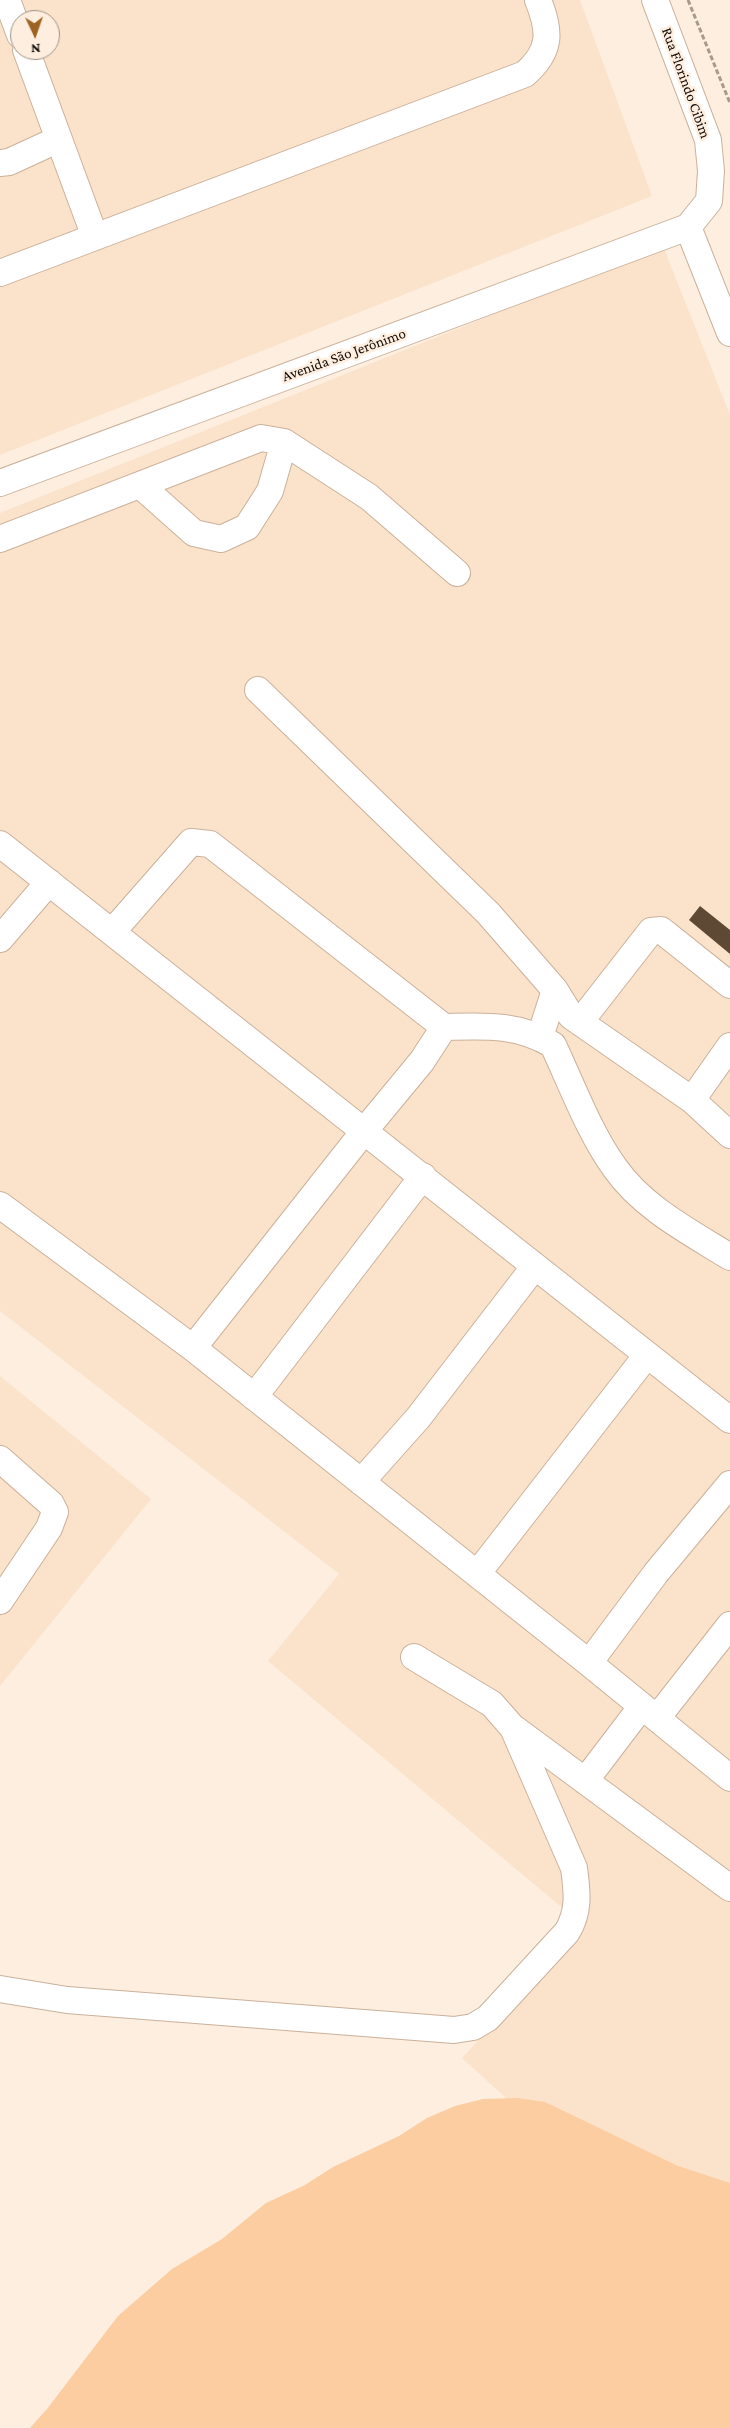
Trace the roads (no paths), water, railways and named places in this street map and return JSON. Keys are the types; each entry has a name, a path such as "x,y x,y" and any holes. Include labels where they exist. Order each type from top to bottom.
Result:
{"street":[{"path":"0,273 525,74 544,53 547,33 538,0"},
{"name":"Rua Florindo Cibim","path":"655,0 708,140 711,171 709,201 688,227"},
{"path":"30,60 95,237"},
{"path":"0,163 10,162 59,139"},
{"path":"688,227 730,332"},
{"name":"Avenida São Jerônimo","path":"0,483 688,227"},
{"path":"0,539 261,438 284,442 369,497 457,573"},
{"path":"140,485 194,532 221,539 247,527 266,498 270,491 284,442"},
{"path":"258,690 488,913 555,990 571,1016 692,1100 730,1135"},
{"path":"112,932 190,842 210,844 444,1026 501,1025 540,1037 553,1045 594,1132 615,1168 660,1213 730,1257"},
{"path":"0,844 730,1420"},
{"path":"0,940 49,882"},
{"path":"580,1022 651,931 661,930 730,985"},
{"path":"540,1037 555,990"},
{"path":"193,1348 364,1130 422,1061 444,1026"},
{"path":"692,1100 730,1046"},
{"path":"254,1397 423,1176"},
{"path":"0,1204 193,1348 590,1663 730,1778"},
{"path":"361,1482 418,1418 535,1266"},
{"path":"477,1574 647,1355"},
{"path":"0,1459 51,1504 55,1512 49,1528 0,1601"},
{"path":"590,1663 656,1573 730,1484"},
{"path":"585,1781 730,1625"},
{"path":"414,1657 492,1704 513,1728 730,1888"},
{"path":"0,1989 67,2000 454,2030 473,2027 488,2018 567,1932 576,1912 577,1891 574,1868 513,1728"}]}
